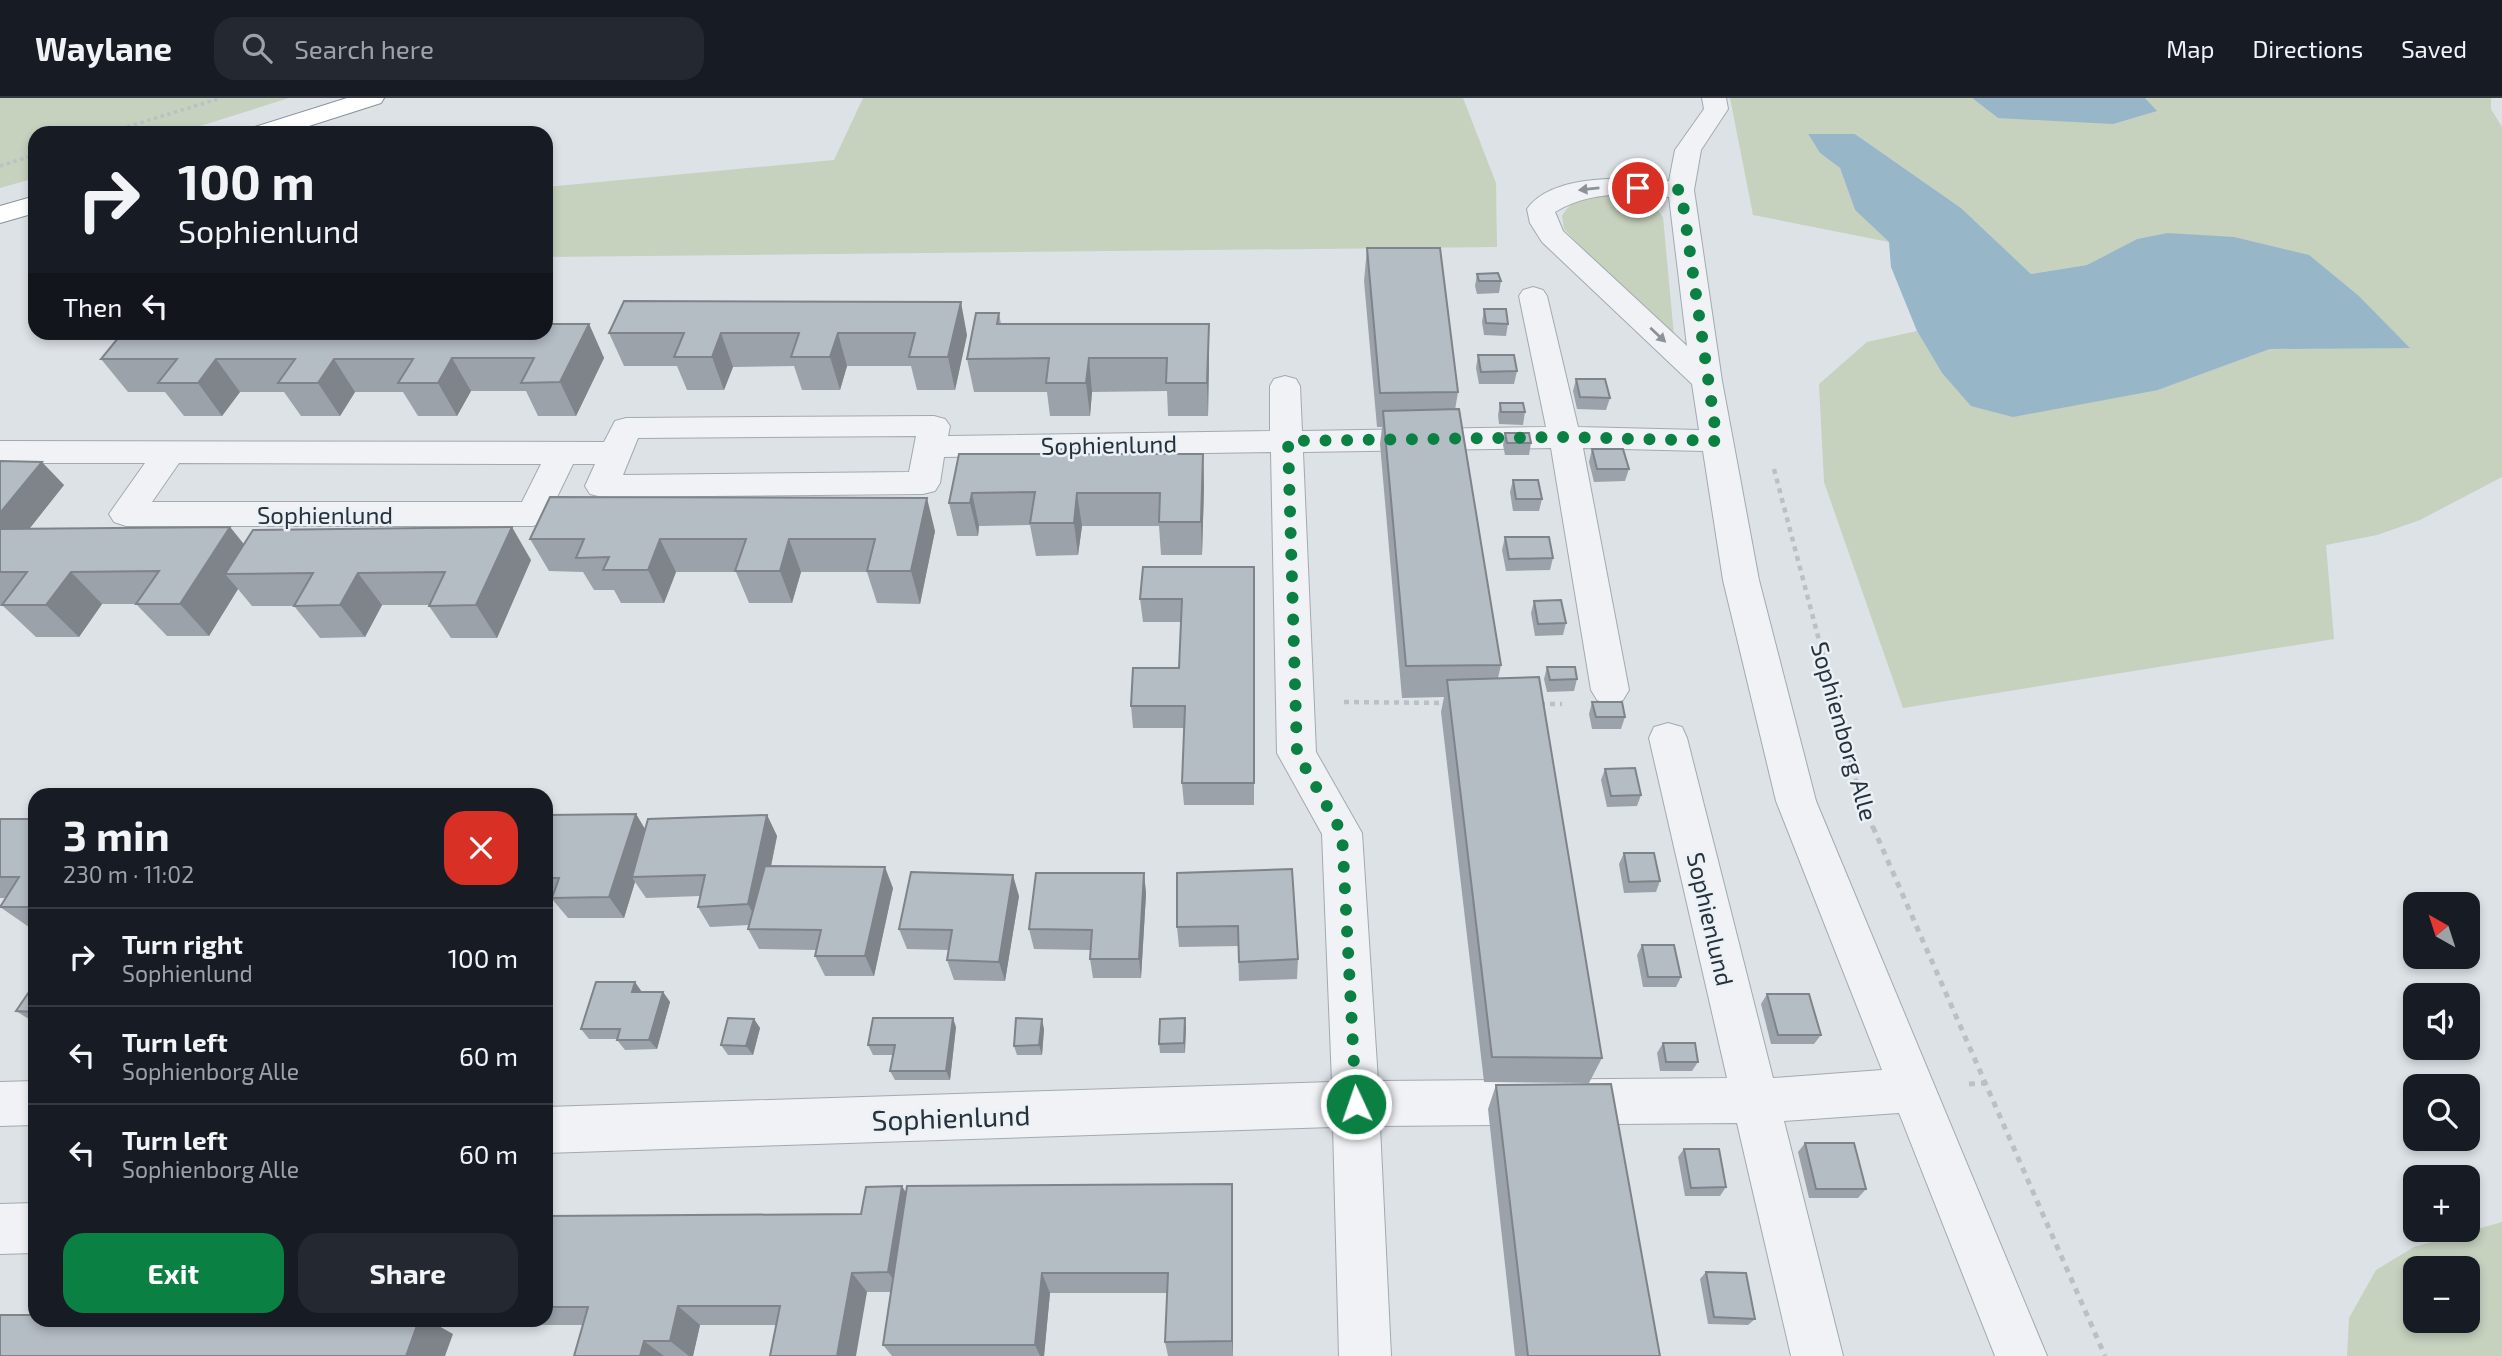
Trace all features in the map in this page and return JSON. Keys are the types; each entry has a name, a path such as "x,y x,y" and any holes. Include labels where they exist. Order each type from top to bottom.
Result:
{"highway":[{"path":"283,126 372,98"},
{"path":"0,215 28,206"}],"street":[{"path":"1714,98 1716,109 1688,150 1681,190 1707,381 1741,580 1796,801 2021,1356"},
{"path":"1681,190 1617,186 1571,191 1541,209 1544,223 1552,236 1707,381"},
{"path":"1533,296 1565,437 1610,690"},
{"path":"1285,386 1297,753 1342,833 1365,1356"},
{"path":"934,426 930,447 923,483 602,486 626,428 934,426"},
{"name":"Sophienlund","path":"930,447 1565,437 1717,441"},
{"name":"Sophienlund","path":"170,452 126,514 533,514 562,453"},
{"path":"0,453 616,453"},
{"name":"Sophienlund","path":"1668,738 1817,1356"},
{"name":"Sophienlund","path":"553,1130 1356,1104 1754,1100 1912,1090"},
{"path":"0,1104 28,1104"},
{"path":"0,1229 28,1228"}],"path":[{"path":"130,126 221,98"},
{"path":"0,166 28,157"},
{"name":"Sophienborg Alle","path":"1770,456 1861,800 2105,1356"},
{"path":"1295,701 1458,703"},
{"path":"1539,704 1566,704"}],"green space":[{"path":"0,98 289,98 200,126 28,126 28,180 0,188"},
{"path":"863,98 1463,98 1496,183 1497,247 553,257 553,186 834,160"},
{"path":"1730,98 1972,98 1998,118 2156,111 2145,98 2491,98 2491,109 2502,127 2502,477 2420,520 2377,535 2326,545 2334,639 1903,708 1824,482 1819,384 1867,342 1917,331 1942,373 2158,390 2270,349 2409,347 2359,296 2309,256 2167,233 2137,239 2087,265 2031,274 1961,208 1855,134 1808,134 1820,153 1840,168 1855,210 1889,242 1753,215"},
{"path":"1598,196 1642,201 1663,217 1674,336 1668,337 1564,229 1562,216 1569,207"},
{"path":"2502,1222 2502,1356 2347,1356 2349,1318 2376,1270 2414,1247 2432,1242 2480,1242 2480,1228"}],"water":[{"path":"1972,98 2145,98 2157,111 2113,124 1998,118"},
{"path":"1808,134 1855,134 1961,208 2031,274 2087,265 2137,239 2167,233 2234,237 2309,255 2359,296 2410,348 2270,349 2158,390 2013,417 1971,406 1942,373 1917,331 1891,267 1889,242 1855,210 1840,168 1820,153"}],"building":[{"path":"1367,248 1440,248 1458,392 1380,393"},
{"path":"1498,273 1501,281 1479,281 1477,274"},
{"path":"624,301 961,302 948,357 909,357 915,333 838,333 830,357 791,357 799,333 721,333 712,357 674,357 684,333 609,333"},
{"path":"1484,309 1506,309 1508,324 1486,323"},
{"path":"976,313 999,313 997,324 1209,324 1207,383 1166,383 1167,358 1089,358 1086,383 1046,383 1049,358 967,359"},
{"path":"553,324 589,324 560,382 521,383 534,358 452,358 438,383 398,383 413,359 334,359 318,383 278,383 295,359 216,359 198,383 158,383 177,359 101,359 116,340 553,340"},
{"path":"1478,355 1514,355 1517,371 1481,372"},
{"path":"1576,379 1605,379 1610,398 1580,397"},
{"path":"1500,403 1523,403 1525,412 1501,412"},
{"path":"1459,409 1501,665 1406,666 1383,411"},
{"path":"1505,433 1529,433 1531,443 1507,443"},
{"path":"1052,449 1084,450 1083,454 1051,454"},
{"path":"1592,449 1623,449 1629,469 1597,469"},
{"path":"959,454 1203,454 1201,522 1159,522 1160,493 1077,493 1074,523 1030,523 1035,492 972,493 970,503 949,503"},
{"path":"0,461 42,462 0,513"},
{"path":"1513,480 1538,480 1542,499 1516,499"},
{"path":"550,497 927,498 911,571 867,571 875,539 789,539 780,571 735,571 746,539 660,539 648,570 603,570 609,557 576,558 584,539 530,539"},
{"path":"230,527 180,604 136,604 159,571 71,572 46,605 2,605 27,572 0,572 0,529"},
{"path":"512,527 476,605 429,606 445,572 358,573 340,605 294,606 313,573 225,574 253,530"},
{"path":"1505,537 1549,537 1553,558 1509,559"},
{"path":"1143,567 1254,567 1254,783 1182,783 1185,706 1131,706 1133,668 1179,668 1182,599 1140,599"},
{"path":"1561,600 1566,623 1538,624 1534,601"},
{"path":"1547,667 1575,667 1577,679 1550,680"},
{"path":"1539,677 1602,1058 1492,1057 1447,680"},
{"path":"1592,702 1622,702 1625,717 1596,717"},
{"path":"1635,768 1641,795 1611,796 1605,769"},
{"path":"636,814 609,897 553,898 559,878 553,878 553,815"},
{"path":"767,815 748,904 698,907 705,875 632,877 648,819"},
{"path":"0,819 28,819 28,907 0,907 19,877 0,877"},
{"path":"1624,853 1654,853 1660,881 1629,882"},
{"path":"765,866 885,867 865,956 815,956 821,930 748,929"},
{"path":"1292,869 1298,959 1239,962 1238,926 1177,927 1177,873"},
{"path":"911,872 1013,875 999,962 947,960 952,930 899,929"},
{"path":"1036,873 1144,873 1139,959 1090,959 1092,930 1029,929"},
{"path":"1642,945 1674,945 1681,977 1648,977"},
{"path":"596,982 635,982 632,992 663,992 649,1040 617,1040 620,1029 581,1029"},
{"path":"28,993 28,1012 16,1011"},
{"path":"1767,994 1809,994 1821,1035 1778,1035"},
{"path":"728,1018 754,1019 746,1046 721,1045"},
{"path":"873,1018 953,1018 946,1071 890,1071 895,1045 868,1045"},
{"path":"1016,1018 1042,1019 1039,1045 1014,1046"},
{"path":"1185,1018 1184,1043 1159,1044 1160,1019"},
{"path":"1663,1043 1695,1043 1698,1062 1666,1062"},
{"path":"1611,1084 1660,1356 1528,1356 1496,1085"},
{"path":"1805,1143 1854,1143 1866,1189 1816,1189"},
{"path":"1684,1149 1719,1149 1726,1187 1691,1188"},
{"path":"1232,1184 1232,1341 1165,1342 1168,1273 1042,1273 1035,1345 883,1345 907,1186"},
{"path":"902,1186 888,1272 852,1273 837,1356 770,1356 780,1306 678,1306 670,1341 644,1341 640,1356 574,1356 588,1307 553,1307 553,1216 861,1214 866,1187"},
{"path":"1706,1272 1746,1273 1755,1319 1714,1317"},
{"path":"0,1315 28,1315 28,1327 416,1327 406,1356 0,1356"}],"route":[{"path":"1356,1104 1342,833 1297,753 1288,441 1565,437 1717,441 1681,190 1638,188"}]}
